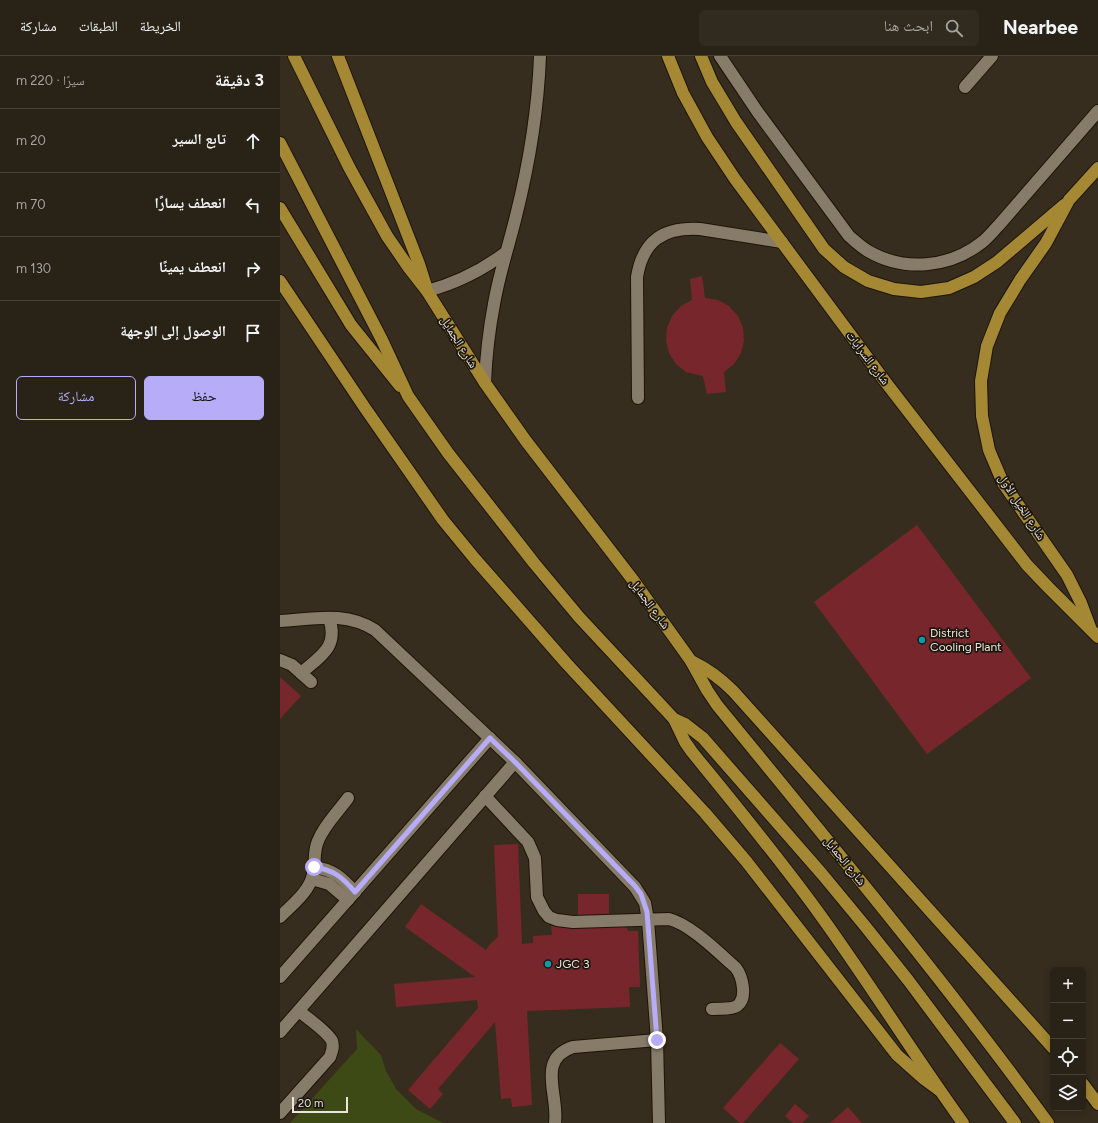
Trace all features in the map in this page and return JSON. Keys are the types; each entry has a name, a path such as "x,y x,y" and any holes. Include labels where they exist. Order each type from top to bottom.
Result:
{"main road":[{"name":"شارع الجمايل","path":"294,56 367,202 409,268 427,291 485,383 526,442 632,580 691,661 707,690 717,704 898,926 963,1009 1048,1123"},
{"path":"338,56 419,264 427,291"},
{"name":"شارع السرايات","path":"668,56 683,94 707,137 735,179 887,384 1027,564 1064,604 1095,634"},
{"path":"701,56 712,82 736,122 824,249 844,268 868,281 894,289 921,292 949,288 974,277 1003,258 1069,200"},
{"path":"280,143 382,340 408,396"},
{"name":"شارع الخيل الأول","path":"1095,634 1067,575 1003,483 989,450 982,416 981,381 987,346 1000,313 1020,280 1046,243 1069,200 1098,168"},
{"path":"280,208 351,325 408,396 448,453 534,563 590,628 674,719 685,742 692,752 764,840 821,916 963,1123"},
{"path":"280,281 365,408 443,520 572,670 705,813 746,861 897,1055 910,1068 939,1090"},
{"path":"691,661 708,669 721,678 1050,1045"},
{"path":"674,719 685,724 703,738 822,874 908,980 1015,1123"},
{"path":"1086,1088 1098,1104"}],"lane":[{"path":"485,383 489,330 496,292 505,253 516,216 531,143 540,56"},
{"path":"720,56 849,236 868,251 890,261 914,265 938,263 961,256 982,243 1098,111"},
{"path":"965,87 992,56"},
{"path":"638,398 637,277 639,264 644,253 652,242 675,230 687,228 782,242"},
{"path":"427,291 444,287 466,278 492,264 505,253"},
{"path":"280,621 342,617 365,624 375,630 515,762 635,886 645,903 648,920 657,1040 659,1123"},
{"path":"302,673 324,654 330,646 333,636 329,618"},
{"path":"280,660 292,665 311,682"},
{"path":"280,977 490,738"},
{"path":"280,1032 515,762"},
{"path":"485,796 528,842 535,858 537,897 544,911 550,916 556,920 573,922 669,919 681,923 736,968 742,977 743,982 743,998 741,1002 733,1007 712,1009"},
{"path":"280,917 309,886 313,873 315,850 318,840 348,798"},
{"path":"313,873 329,870 343,878 351,896"},
{"path":"280,1113 332,1052 332,1042 330,1037 299,1011"},
{"path":"555,1123 552,1066 556,1056 564,1050 573,1047 657,1040"}],"green space":[{"path":"356,1029 381,1055 386,1071 396,1089 416,1109 443,1123 290,1123 357,1049"}],"building":[{"path":"702,276 705,298 718,300 729,306 738,316 743,328 744,341 741,353 734,364 724,372 726,392 707,394 703,376 686,372 676,364 669,353 666,341 667,328 672,316 681,306 692,300 690,279"},
{"name":"District Cooling Plant","path":"917,525 1031,678 927,754 814,602"},
{"path":"280,677 301,696 280,719"},
{"name":"JGC 3","path":"518,844 522,944 533,943 533,936 552,935 551,926 625,924 628,931 638,931 640,987 629,987 630,1007 527,1011 532,1105 512,1107 511,1098 501,1099 495,1022 438,1089 443,1094 430,1109 408,1090 478,1008 477,1000 396,1007 394,984 475,977 405,927 421,904 486,950 498,937 494,845"},
{"path":"578,894 609,894 609,916 578,916"},
{"path":"780,1043 799,1059 743,1123 740,1123 723,1108"},
{"path":"795,1104 809,1116 802,1123 793,1123 785,1116"},
{"path":"848,1107 862,1123 830,1123"}],"place":[{"name":"District Cooling Plant","path":"922,640"},
{"name":"JGC 3","path":"548,964"}],"route":[{"path":"314,867 329,870 343,878 355,892 490,738 515,762 641,894 647,912 657,1040"}]}
